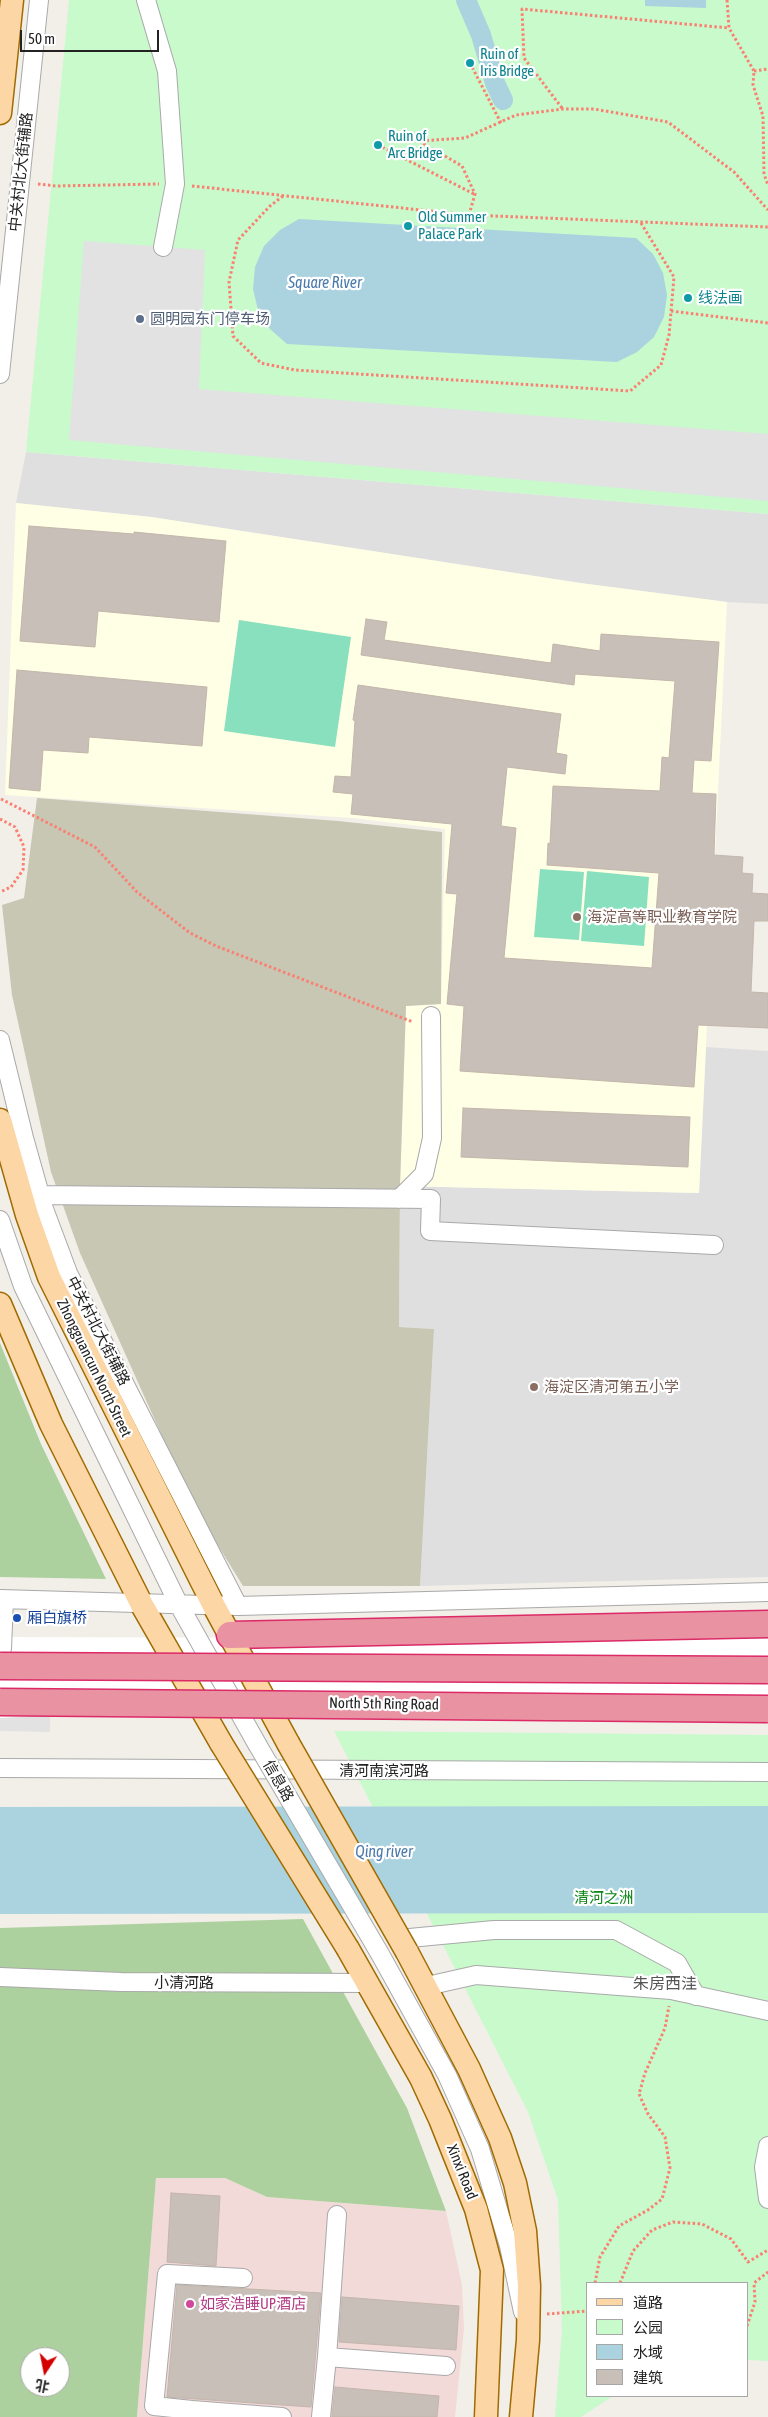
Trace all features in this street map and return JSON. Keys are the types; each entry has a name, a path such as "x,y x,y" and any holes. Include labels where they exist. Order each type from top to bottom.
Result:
{"highway":[{"path":"230,1636 768,1624"},
{"path":"1,1658 768,1670"},
{"name":"North 5th Ring Road","path":"0,1702 768,1708"}],"main road":[{"path":"0,113 12,0"},
{"name":"Zhongguancun North Street","path":"0,1120 27,1215 49,1277 214,1606"},
{"path":"0,1304 51,1424 142,1605"},
{"name":"信息路","path":"142,1605 221,1743 348,1949"},
{"name":"信息路","path":"214,1606 288,1743 403,1946"},
{"path":"403,1946 469,2069 500,2138 515,2184 525,2231 529,2286 528,2340 521,2417"},
{"name":"Xinxi Road","path":"348,1949 369,1983 440,2119 476,2209 492,2270 486,2417"}],"street":[{"name":"中关村北大街辅路","path":"0,374 39,0"},
{"path":"146,0 167,70 175,184 163,247"},
{"path":"399,1199 424,1174 432,1138 431,1023"},
{"name":"中关村北大街辅路","path":"0,1040 40,1195 68,1272 238,1606"},
{"path":"40,1195 431,1199 430,1231 714,1245"},
{"name":"Zhongguancun North Street","path":"0,1220 23,1286 179,1605"},
{"path":"1,1658 2,1599 142,1605 238,1606 768,1592"},
{"name":"信息路","path":"179,1605 256,1744 380,1954"},
{"name":"清河南滨河路","path":"0,1768 768,1772"},
{"path":"403,1946 494,1930 616,1930 677,1963 696,1996"},
{"name":"Xinxi Road","path":"380,1954 462,2107 480,2149 509,2246 528,2340"},
{"path":"426,1986 476,1975 671,1990 768,2010"},
{"name":"小清河路","path":"0,1977 121,1982 369,1983"},
{"path":"768,2146 764,2167 768,2199"},
{"path":"492,2270 493,2191"},
{"path":"321,2417 337,2215"},
{"path":"243,2278 166,2274 154,2406 191,2413 282,2417"},
{"path":"327,2357 446,2366"}],"path":[{"path":"727,0 729,28 754,71 753,85 763,116 764,174 768,185"},
{"path":"563,109 524,58 522,9 729,28"},
{"path":"470,63 501,123"},
{"path":"754,71 768,69"},
{"path":"469,215 475,194 462,166 420,141 465,138 516,115 563,109 594,109 668,122 734,172 768,210"},
{"path":"378,145 475,194"},
{"path":"21,181 56,186 175,184 469,215 768,227"},
{"path":"284,196 270,206 238,240 229,282 233,336 262,363 295,370 630,391 661,365 669,335 674,277 641,223"},
{"path":"671,311 768,323"},
{"path":"1,799 94,847 137,892 190,933 225,950 396,1015 431,1023"},
{"path":"0,818 15,827 24,847 23,870 11,887 0,892"},
{"path":"595,2282 600,2257 618,2226 648,2210 662,2199 670,2168 666,2137 648,2114 639,2094 645,2073 665,2028 671,1990"},
{"path":"620,2282 633,2251 652,2230 673,2222 702,2224 731,2239 748,2262 768,2250"},
{"path":"748,2323 755,2302 754,2282 768,2272"},
{"path":"529,2314 586,2311"}],"shaded area":[{"name":"圆明园东门停车场","path":"84,241 205,250 199,389 768,434 768,501 69,440"},
{"path":"26,452 768,514 768,604 727,602 580,583 151,517 16,503"},
{"name":"海淀高等职业教育学院","path":"16,503 151,517 580,583 727,602 699,1193 400,1186 406,1006 441,1004 445,829 352,818 5,795"},
{"path":"37,798 338,821 442,832 441,1004 406,1006 400,1186 399,1327 434,1329 420,1586 243,1586 193,1505 80,1253 51,1172 12,995 2,905 24,898"},
{"path":"706,1047 768,1051 768,1577 420,1586 434,1329 399,1327 400,1186 699,1193"},
{"path":"0,1649 51,1650 50,1732 0,1731"},
{"path":"156,2178 225,2178 267,2197 446,2211 462,2285 464,2328 455,2417 137,2417"}],"green space":[{"name":"Old Summer Palace Park","path":"69,0 768,0 768,514 26,452"},
{"path":"239,620 351,637 335,747 224,731"},
{"path":"540,869 584,872 579,940 534,937"},
{"path":"587,871 649,877 644,946 581,941"},
{"path":"0,1343 41,1444 106,1579 0,1577"},
{"name":"清河之洲","path":"334,1731 768,1735 768,2361 748,2360 748,2282 586,2282 586,2397 611,2397 581,2417 555,2417 562,2331 558,2200 528,2112"},
{"path":"303,1919 407,2108 446,2211 267,2197 225,2178 156,2178 137,2417 0,2417 0,1928"}],"water":[{"path":"645,0 706,0 706,8 645,6"},
{"name":"Square River","path":"299,219 636,238 653,254 663,273 667,295 664,317 654,337 637,352 617,362 287,344 270,329 258,310 253,289 255,267 264,246 280,230"},
{"name":"Qing river","path":"768,1806 768,1913 0,1914 0,1807"}],"pier":[{"path":"0,1637 768,1639 768,1715 83,1713 0,1718"}],"building":[{"path":"29,526 134,534 134,532 226,541 219,622 98,611 95,647 20,641"},
{"path":"366,619 387,622 384,640 551,663 553,644 600,651 601,634 719,642 711,761 694,760 692,793 716,794 714,855 743,857 742,873 753,874 752,893 768,894 768,921 754,921 751,992 768,993 768,1028 698,1025 694,1087 460,1071 464,1006 447,1004 457,894 446,893 452,824 351,814 353,794 333,792 335,776 351,777 355,721 353,720 358,685 561,714 556,753 567,755 565,774 507,767 501,826 516,828 504,958 652,968 659,873 547,865 548,843 550,844 553,786 660,791 662,757 669,758 675,681 575,674 574,685 361,655"},
{"path":"17,670 207,687 202,746 89,737 88,753 43,750 40,791 9,788"},
{"path":"463,1108 690,1117 688,1167 461,1157"},
{"path":"171,2193 220,2196 216,2266 167,2262"},
{"path":"177,2285 321,2293 311,2407 167,2397"},
{"path":"342,2297 459,2306 456,2350 339,2342"},
{"path":"335,2387 439,2396 437,2417 332,2417"}],"waterway":[{"path":"466,0 481,35 495,83 503,100"}],"place":[{"name":"Ruin of Iris Bridge","path":"470,63"},
{"name":"Ruin of Arc Bridge","path":"378,145"},
{"name":"Old Summer Palace Park","path":"408,226"},
{"name":"线法画","path":"688,298"},
{"name":"圆明园东门停车场","path":"140,319"},
{"name":"海淀高等职业教育学院","path":"577,917"},
{"name":"海淀区清河第五小学","path":"534,1387"},
{"name":"厢白旗桥","path":"17,1618"},
{"name":"如家浩睡UP酒店","path":"190,2304"}],"district":[{"name":"朱房西洼","path":"665,1984"}]}
